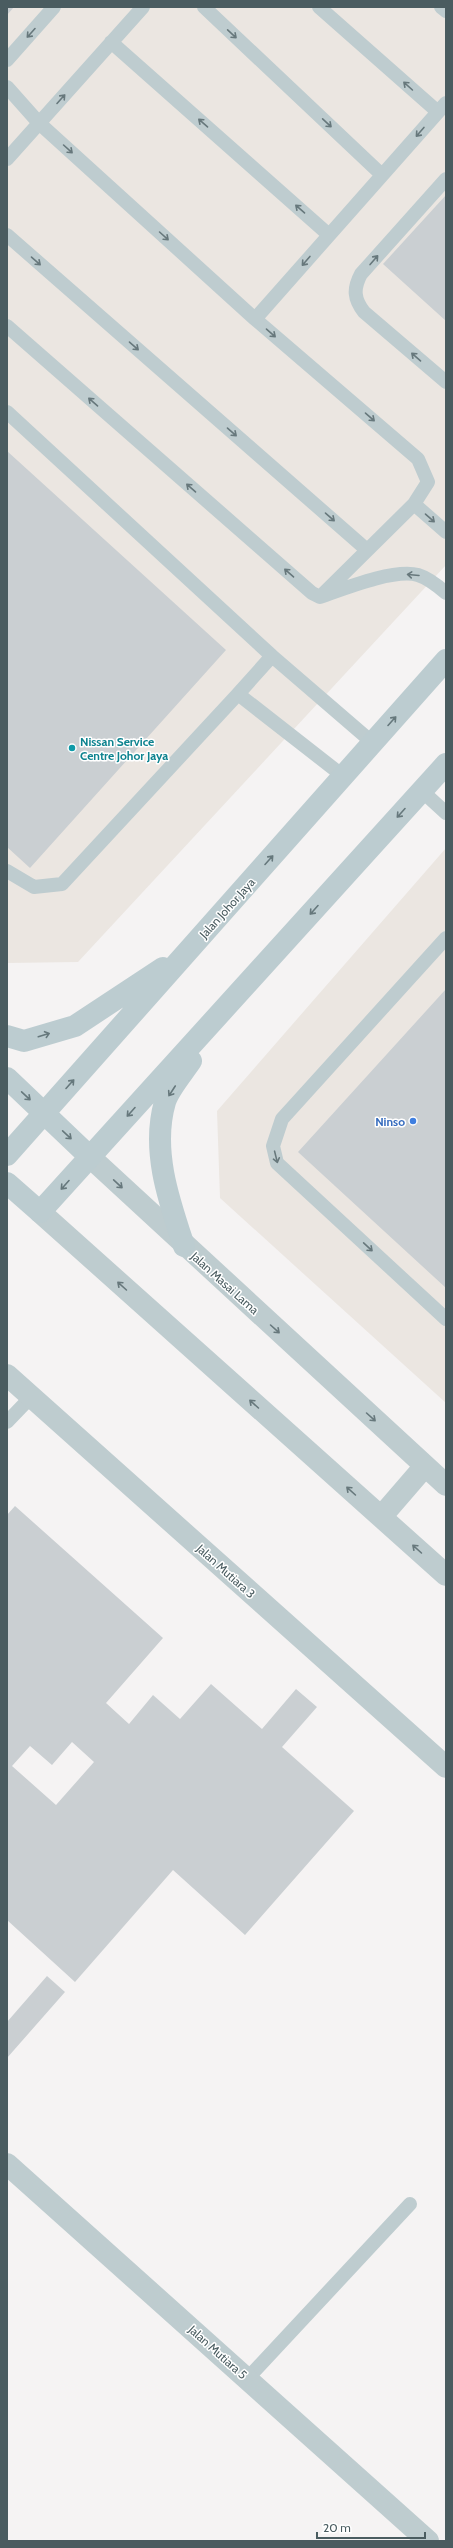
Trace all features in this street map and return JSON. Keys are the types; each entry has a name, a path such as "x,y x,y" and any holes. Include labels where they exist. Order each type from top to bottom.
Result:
{"main road":[{"name":"Jalan Johor Jaya","path":"7,1155 446,660"},
{"path":"7,1183 40,1212 446,764"},
{"path":"7,1036 24,1041 75,1026 187,952"},
{"path":"184,1246 167,1195 159,1138 165,1101 232,1000"},
{"name":"Jalan Masai Lama","path":"7,1078 90,1157"}],"street":[{"name":"Jalan Masai Lama","path":"90,1157 184,1246 446,1485"},
{"path":"40,1212 446,1575"},
{"name":"Jalan Mutiara 3","path":"7,1375 446,1767"},
{"path":"380,1517 425,1466"},
{"name":"Jalan Mutiara 5","path":"7,2164 428,2541"}],"lane":[{"path":"7,60 54,7"},
{"path":"7,159 143,7"},
{"path":"204,7 382,175"},
{"path":"255,319 442,107 319,7"},
{"path":"441,7 446,11"},
{"path":"111,42 329,235"},
{"path":"7,87 39,123 255,319 418,459 428,482 414,504 320,597"},
{"path":"446,179 361,274 356,284 354,294 357,304 364,312 446,382"},
{"path":"7,235 367,550"},
{"path":"7,326 304,587 320,597"},
{"path":"7,412 272,656 373,743"},
{"path":"414,504 446,532"},
{"path":"320,597 362,582 393,575 417,575 446,593"},
{"path":"7,871 34,887 62,884 272,656"},
{"path":"238,694 343,776"},
{"path":"422,791 446,813"},
{"path":"446,938 282,1120 273,1146 277,1163 446,1319"},
{"path":"7,1422 31,1397"},
{"path":"248,2379 410,2204"}],"shaded area":[{"path":"7,7 446,7 446,565 78,962 7,963"},
{"path":"446,848 446,1403 220,1198 217,1111"}],"building":[{"path":"7,7 14,7 7,15"},
{"path":"446,195 446,321 383,264"},
{"name":"Nissan Service Centre Johor Jaya","path":"7,451 226,650 30,868 7,847"},
{"path":"446,989 446,1288 298,1152"},
{"path":"15,1506 163,1638 106,1703 129,1724 153,1695 180,1719 211,1684 262,1729 296,1689 317,1707 282,1747 354,1811 245,1935 173,1870 75,1982 7,1920 7,1515","holes":["72,1742 94,1762 56,1805 12,1766 30,1746 52,1765"]},
{"path":"47,1976 65,1992 7,2058 7,2022"}],"place":[{"name":"Nissan Service Centre Johor Jaya","path":"72,748"},
{"name":"Ninso","path":"413,1121"}]}
